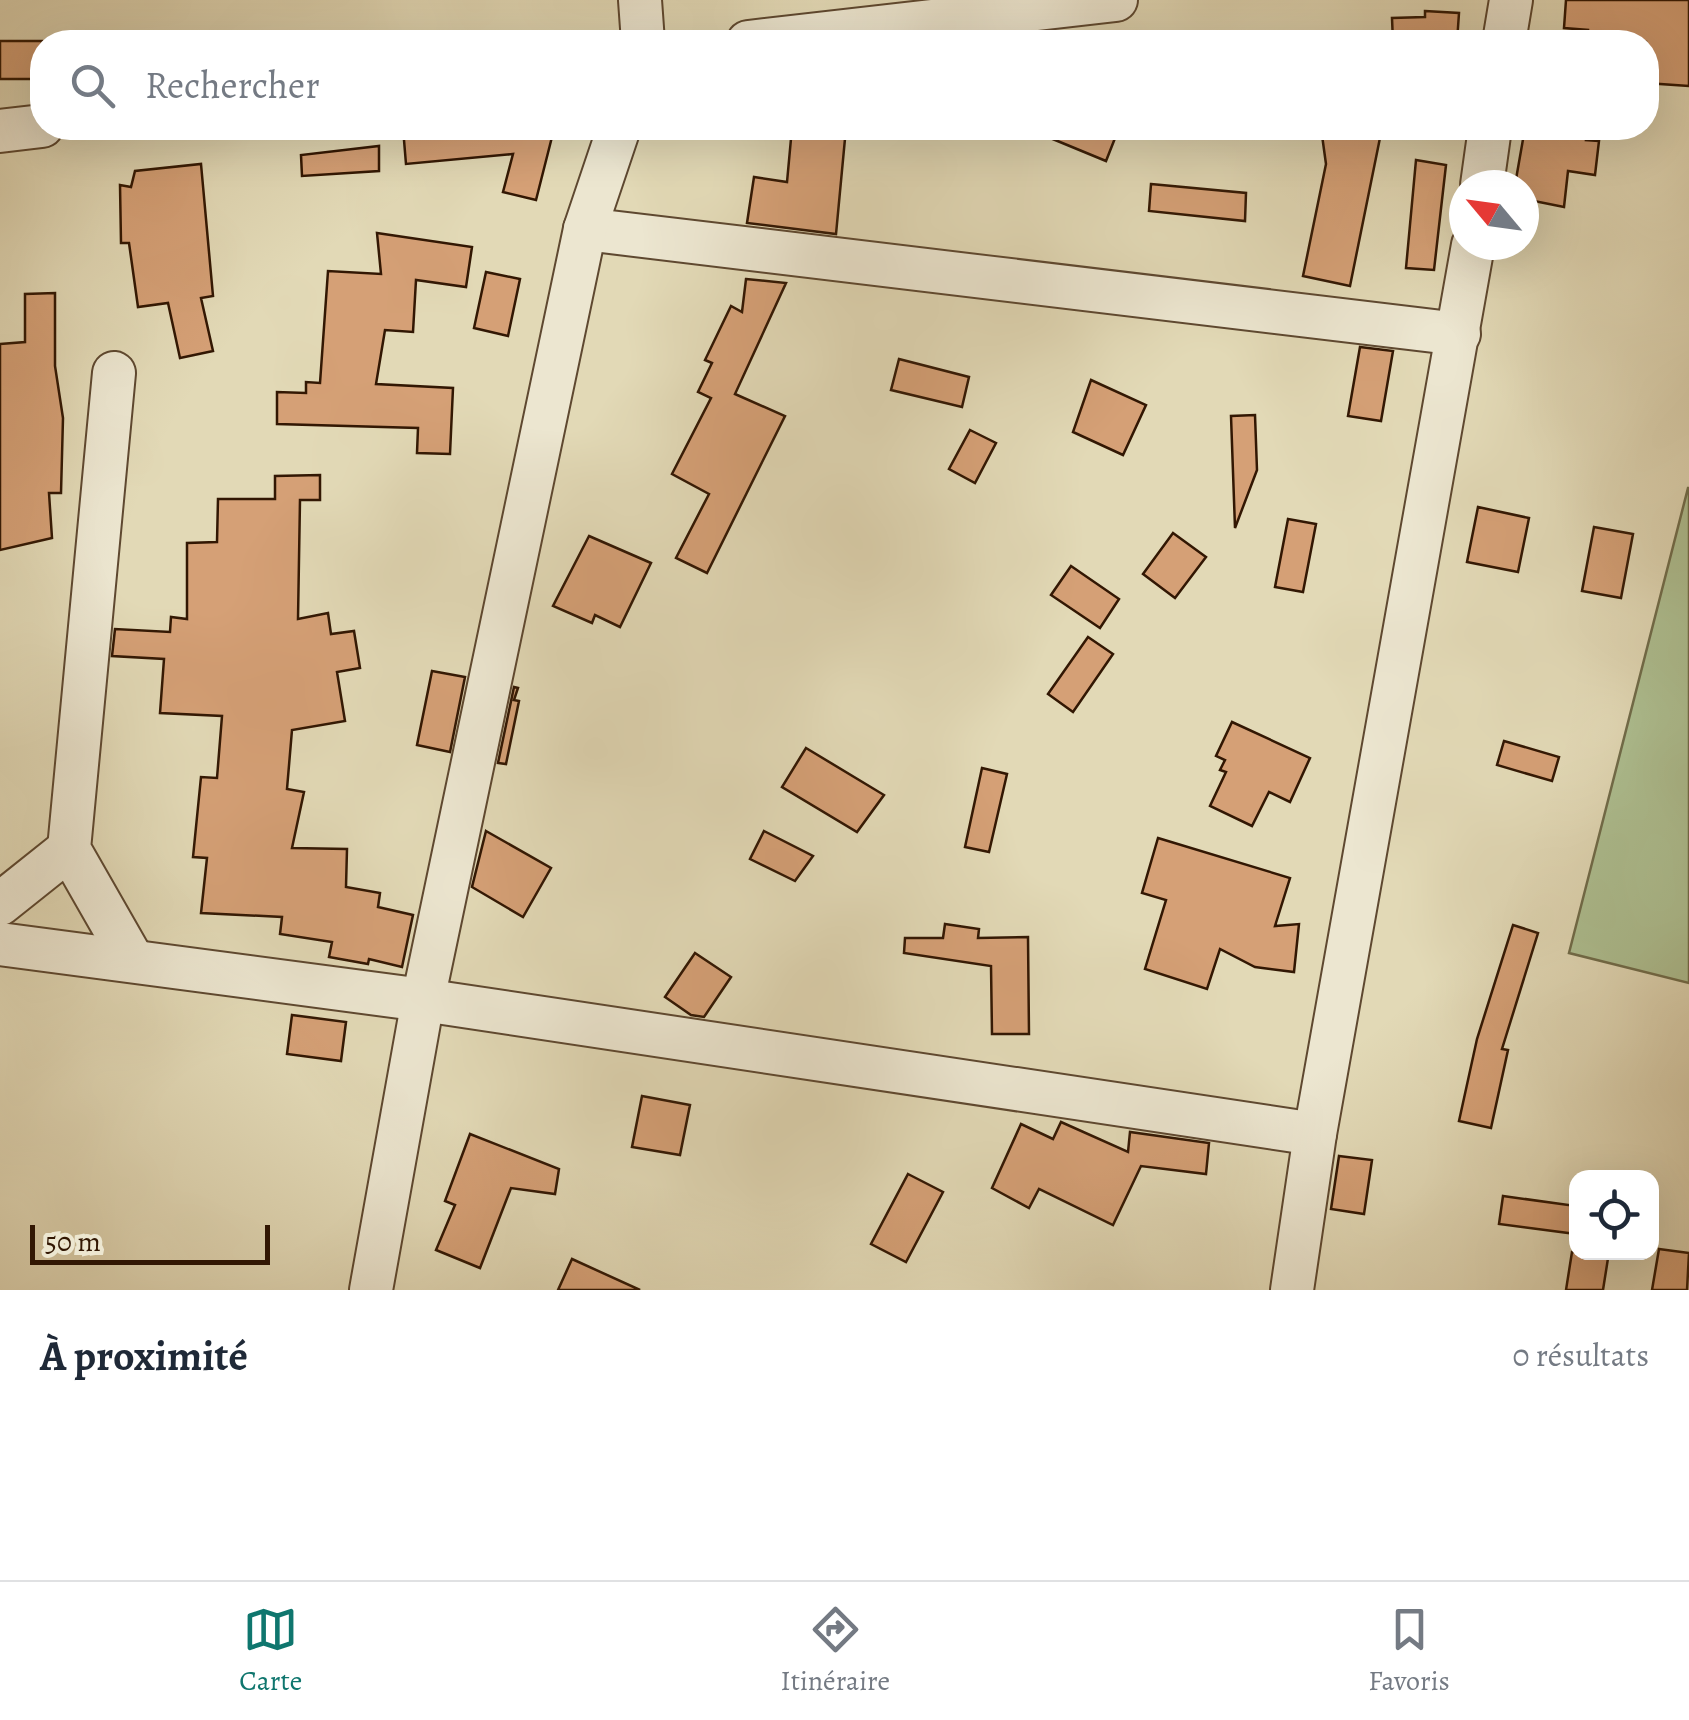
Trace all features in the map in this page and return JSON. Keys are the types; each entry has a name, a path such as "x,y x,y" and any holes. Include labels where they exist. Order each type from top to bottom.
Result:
{"street":[{"path":"640,0 642,30"},
{"path":"837,30 1031,4 1116,0"},
{"path":"1506,30 1511,0"},
{"path":"0,131 30,127"},
{"path":"371,1290 423,1000 585,228 615,140"},
{"path":"1484,170 1488,140"},
{"path":"585,228 1459,334"},
{"path":"1292,1290 1316,1134 1471,260"},
{"path":"114,373 69,849 133,961"},
{"path":"0,904 69,849"},
{"path":"0,944 423,1000 1316,1134"}],"green space":[{"path":"1689,488 1689,983 1569,953"}],"building":[{"path":"1566,0 1689,0 1689,86 1659,84 1659,30 1564,28"},
{"path":"1425,11 1459,13 1458,30 1392,30 1392,18 1425,17"},
{"path":"0,41 30,41 30,79 0,79"},
{"path":"404,140 551,140 536,200 503,192 513,154 406,164"},
{"path":"791,140 845,140 836,234 747,223 754,177 787,182"},
{"path":"1055,140 1114,140 1106,161"},
{"path":"1323,140 1380,140 1350,286 1303,276 1326,164"},
{"path":"1523,140 1599,141 1595,175 1568,171 1564,207 1539,202 1539,170 1518,170"},
{"path":"379,146 379,171 302,176 301,155"},
{"path":"1416,160 1446,165 1434,270 1406,268"},
{"path":"201,164 213,296 201,298 213,351 180,358 168,303 138,307 129,243 121,243 120,185 131,187 135,171"},
{"path":"1151,184 1246,193 1245,221 1149,211"},
{"path":"377,233 472,247 466,287 416,280 413,332 385,330 376,384 453,388 450,454 417,453 418,428 277,424 277,392 306,393 306,382 320,383 328,271 381,274"},
{"path":"486,272 520,279 508,336 474,328"},
{"path":"746,279 786,283 735,394 785,416 707,573 676,558 709,494 672,474 711,398 698,392 712,363 705,360 731,306 742,312"},
{"path":"55,293 55,366 63,418 61,493 49,493 52,538 0,550 0,344 25,342 25,294"},
{"path":"1360,347 1393,351 1381,421 1348,416"},
{"path":"899,359 969,377 962,407 891,390"},
{"path":"1091,380 1146,405 1123,455 1073,432"},
{"path":"1255,415 1257,470 1235,528 1231,416"},
{"path":"970,430 996,443 975,483 949,469"},
{"path":"320,475 320,500 300,500 298,619 328,613 331,634 354,631 360,668 337,672 345,721 292,730 287,789 304,792 292,848 347,849 346,887 380,893 378,907 413,915 402,967 369,959 368,964 329,957 332,942 280,934 282,917 201,913 207,858 193,857 201,777 217,778 222,716 160,713 164,659 112,656 115,629 170,632 171,617 187,619 187,543 217,542 218,499 275,499 275,476"},
{"path":"1478,507 1529,518 1518,572 1467,562"},
{"path":"1288,519 1316,524 1303,592 1275,587"},
{"path":"1594,527 1633,534 1621,598 1582,591"},
{"path":"1173,533 1206,557 1175,598 1143,574"},
{"path":"589,536 651,563 620,627 595,615 592,623 553,606"},
{"path":"1071,566 1119,599 1100,628 1051,595"},
{"path":"1088,637 1113,654 1073,712 1048,694"},
{"path":"432,671 465,677 450,752 417,745"},
{"path":"514,687 518,688 514,700 519,701 506,764 498,763"},
{"path":"1232,722 1310,758 1290,802 1269,792 1252,826 1210,806 1226,772 1220,770 1225,760 1216,756"},
{"path":"1504,741 1559,757 1552,781 1497,765"},
{"path":"806,748 884,795 857,832 782,787"},
{"path":"982,768 1007,774 989,852 965,847"},
{"path":"486,831 551,868 523,917 472,887"},
{"path":"764,831 813,856 795,881 750,859"},
{"path":"1158,838 1290,878 1275,926 1299,924 1294,972 1255,967 1220,949 1207,989 1145,969 1166,900 1142,893"},
{"path":"945,924 979,929 978,938 1028,937 1029,1034 992,1034 991,966 904,953 905,938 943,938"},
{"path":"1513,925 1538,933 1502,1049 1508,1050 1491,1128 1459,1121 1477,1039"},
{"path":"695,953 731,977 704,1017 691,1015 665,997"},
{"path":"292,1015 346,1022 341,1061 287,1054"},
{"path":"642,1096 690,1105 680,1155 632,1147"},
{"path":"1061,1122 1128,1152 1130,1132 1209,1143 1206,1174 1141,1166 1113,1225 1039,1189 1029,1208 992,1188 1021,1124 1053,1139"},
{"path":"470,1134 559,1169 555,1194 511,1188 480,1268 436,1250 455,1205 445,1201"},
{"path":"1339,1156 1372,1160 1364,1214 1331,1209"},
{"path":"908,1174 943,1192 906,1262 871,1244"},
{"path":"1503,1196 1569,1205 1569,1233 1499,1224"},
{"path":"1659,1249 1689,1253 1687,1290 1652,1290"},
{"path":"572,1259 640,1290 558,1290"},
{"path":"1571,1260 1608,1260 1603,1290 1566,1290"}]}
